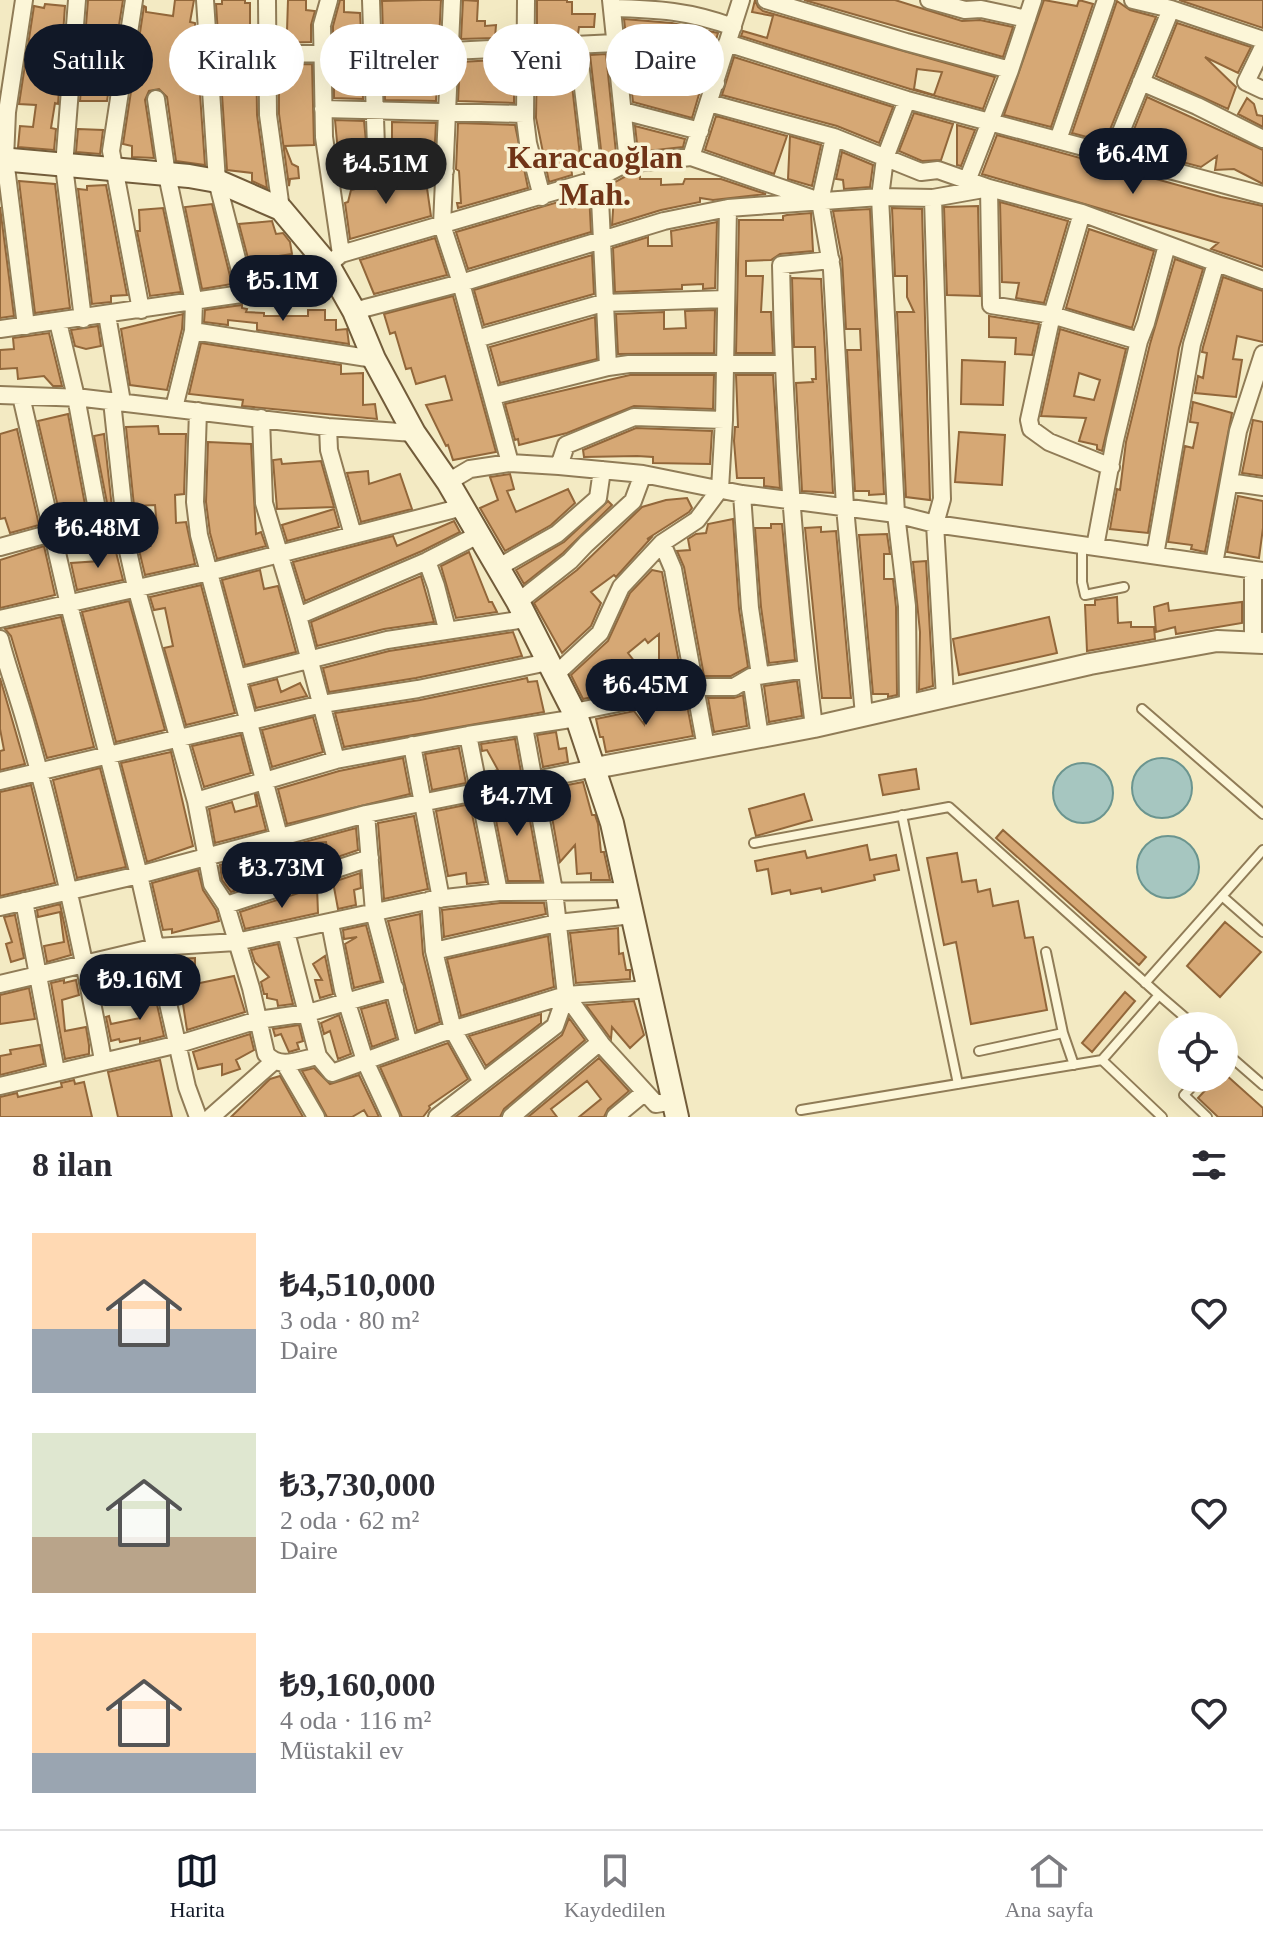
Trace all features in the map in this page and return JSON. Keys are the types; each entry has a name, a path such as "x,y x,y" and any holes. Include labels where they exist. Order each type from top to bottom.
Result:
{"main road":[{"path":"3,159 217,181 281,209 336,266 374,359 414,433 448,482 522,610 576,715 595,768 629,891 676,1109"}],"street":[{"path":"24,0 3,159 26,326"},
{"path":"77,0 64,166 83,319"},
{"path":"134,0 111,151 141,310"},
{"path":"205,0 217,181 246,294"},
{"path":"267,0 267,24"},
{"path":"322,24 329,0"},
{"path":"371,0 372,24"},
{"path":"452,0 452,24"},
{"path":"526,0 526,24"},
{"path":"724,56 741,0"},
{"path":"766,0 1010,70"},
{"path":"929,0 965,10 981,9 1027,19"},
{"path":"967,181 1033,0"},
{"path":"1058,140 1106,0"},
{"path":"1133,0 1171,9 1263,40"},
{"path":"613,24 611,4 700,15 730,35 907,100 1263,195"},
{"path":"1112,154 1171,9"},
{"path":"1263,47 1246,82 1263,90"},
{"path":"1141,82 1263,139"},
{"path":"267,96 281,209"},
{"path":"323,96 336,266"},
{"path":"375,96 379,168 445,171"},
{"path":"449,96 442,225 510,463"},
{"path":"524,96 528,143 542,197"},
{"path":"585,96 597,179 608,367"},
{"path":"621,96 627,153 625,164"},
{"path":"691,157 711,96"},
{"path":"156,99 167,175 194,302 193,331 174,408"},
{"path":"907,100 885,158 880,197 896,514 907,606 908,706"},
{"path":"709,103 834,137 921,172 938,170 989,188 1082,213 1263,280"},
{"path":"323,109 524,114"},
{"path":"623,111 700,131"},
{"path":"834,137 820,201 831,260 845,507 864,715"},
{"path":"0,329 246,294 336,266 442,225 597,179 625,164 691,157 820,201"},
{"path":"354,311 461,283 664,221 728,208 880,197 933,198 989,188"},
{"path":"989,188 991,305 1052,315 1139,341"},
{"path":"933,198 942,499 935,524 945,698"},
{"path":"0,781 322,704 552,669 600,633 621,587 662,543 697,520 720,489 728,208"},
{"path":"1082,213 1052,315 1029,420 1031,429 1049,442 1111,467"},
{"path":"1088,546 1111,467 1139,341 1167,245"},
{"path":"814,727 791,501 781,265 831,260"},
{"path":"1155,555 1192,344 1216,263"},
{"path":"476,339 603,303 726,299"},
{"path":"107,315 128,551 196,801 205,857 212,884 226,905 266,1054 279,1063 312,1116"},
{"path":"0,547 99,520 76,397 58,322"},
{"path":"193,331 374,359"},
{"path":"1214,564 1245,411 1260,375 1263,354"},
{"path":"493,396 608,367 783,364"},
{"path":"0,395 76,397 328,427 414,433"},
{"path":"21,396 69,605 139,875 187,1087 198,1117"},
{"path":"198,411 195,502 209,572 279,836"},
{"path":"1245,411 1263,415"},
{"path":"559,466 566,445 634,417 724,420"},
{"path":"261,418 264,503 336,760"},
{"path":"328,427 329,450 353,535"},
{"path":"0,907 139,875 366,814 814,727 1090,664 1217,641 1258,642 1260,570 935,524 896,514 742,494 643,474 510,463 470,469 448,482"},
{"path":"497,568 557,534 598,498 602,470"},
{"path":"237,678 522,610 633,501 643,474"},
{"path":"1229,482 1263,487"},
{"path":"742,494 760,737"},
{"path":"0,619 209,572 463,507"},
{"path":"298,616 427,561 478,535"},
{"path":"662,543 673,569 706,747"},
{"path":"427,561 447,629"},
{"path":"0,639 39,773 68,890 86,964 103,1060"},
{"path":"196,801 336,760 524,727 697,687 734,687 756,676 806,669"},
{"path":"437,1117 555,1026 566,995 554,891 524,727"},
{"path":"468,735 499,892"},
{"path":"412,745 435,900 434,951 453,1030 482,1082"},
{"path":"366,814 374,912 409,1045"},
{"path":"226,905 370,858"},
{"path":"0,984 156,947 236,942 435,900 499,892 629,891"},
{"path":"24,901 56,1071"},
{"path":"434,951 557,923 633,915"},
{"path":"330,923 347,1001 365,1061 391,1117"},
{"path":"286,932 318,1056 332,1073 453,1030 566,995 650,989"},
{"path":"0,1086 179,1044 258,1020 308,1013 395,988"},
{"path":"566,995 600,1042 656,1104 676,1109"},
{"path":"511,1117 600,1042"},
{"path":"211,1117 279,1063 318,1056"},
{"path":"615,1117 645,1092"}],"lane":[{"path":"1088,546 1082,582 1085,595 1124,587"},
{"path":"1142,709 1263,814"},
{"path":"754,843 949,807 1179,1012"},
{"path":"902,815 958,1084"},
{"path":"1145,983 1263,850"},
{"path":"1222,896 1263,932"},
{"path":"1046,952 1063,1033 1074,1065"},
{"path":"801,1110 1102,1060 1159,995"},
{"path":"979,1051 1063,1033"},
{"path":"1102,1060 1162,1117"},
{"path":"1238,1064 1263,1085"},
{"path":"1187,1092 1184,1095 1207,1117"}],"water":[{"path":"1162,758 1184,766 1192,788 1184,810 1162,818 1140,810 1132,788 1140,766"},
{"path":"1083,763 1105,771 1113,793 1105,815 1083,823 1061,815 1053,793 1061,771"},
{"path":"1168,836 1190,845 1199,867 1190,889 1168,898 1146,889 1137,867 1146,845"}],"building":[{"path":"88,0 123,0 119,24 86,24"},
{"path":"175,0 194,0 190,22 195,24 169,24 169,96 200,96 205,165 176,161 167,97 159,89 153,90 153,24 141,24 144,6 146,12 173,16"},
{"path":"222,0 245,0 245,3 250,3 250,24 217,24 216,4 222,4"},
{"path":"288,0 306,0 306,10 315,11 311,42 304,42 304,24 287,24"},
{"path":"340,0 344,0 344,12 360,13 361,24 334,24"},
{"path":"441,0 440,24 383,24 382,1"},
{"path":"463,0 478,1 477,21 485,21 483,38 467,39 467,24 462,24"},
{"path":"537,0 567,0 572,2 572,14 595,14 594,27 590,24 537,24"},
{"path":"755,0 763,11 995,77 983,109 910,89 741,36 743,31 767,38 773,16 752,12","holes":["917,69 942,72 934,95 914,89"]},
{"path":"804,0 895,0 962,21 980,20 1013,27 1003,57"},
{"path":"1044,0 1077,6 1079,0 1093,4 1051,127 1004,115"},
{"path":"1179,0 1263,0 1263,28"},
{"path":"1117,1 1130,10 1156,17 1105,142 1072,133"},
{"path":"45,4 65,6 64,24 31,24 34,6 44,8"},
{"path":"624,19 677,24 625,24"},
{"path":"1177,23 1251,47 1238,73 1205,57 1236,87 1228,109 1156,76"},
{"path":"606,54 606,96 610,96 616,153 613,158 602,158 590,55"},
{"path":"734,57 893,107 879,143 837,126 724,96"},
{"path":"483,61 483,96 514,96 514,103 458,101 458,96 467,96 467,62"},
{"path":"304,64 312,64 314,145 285,146 292,164 298,167 299,178 290,179 289,186 279,96 304,96"},
{"path":"24,71 24,96 59,96 51,128 56,129 54,150 18,147 20,126 33,127 36,105 19,104"},
{"path":"80,96 108,96 107,101 80,101"},
{"path":"130,96 147,96 154,158 132,157 132,146 123,144"},
{"path":"222,96 257,96 267,188 252,181 252,173 227,170"},
{"path":"363,96 363,99 334,98"},
{"path":"385,96 436,96 436,101 385,100"},
{"path":"536,96 573,96 581,164 571,164 572,175 549,182 536,118"},
{"path":"632,96 699,96 692,118 633,102"},
{"path":"1147,97 1263,150 1263,184 1234,169 1215,170 1217,156 1201,167 1127,147"},
{"path":"1247,98 1254,104 1257,115 1263,116 1263,127 1238,114"},
{"path":"914,113 953,124 941,160 922,161 899,151"},
{"path":"716,116 787,136 774,174 705,150"},
{"path":"335,120 364,121 369,173 340,174"},
{"path":"392,122 436,123 434,159 389,157 387,145 392,145"},
{"path":"458,123 515,125 528,188 458,208 457,203 461,203 459,171 456,169"},
{"path":"957,125 975,130 961,166 957,165"},
{"path":"635,126 685,139 683,147 638,152"},
{"path":"78,129 103,130 100,154 76,152"},
{"path":"997,135 1263,206 1263,267 1211,249 1218,243 982,174"},
{"path":"790,136 821,145 812,186 788,179"},
{"path":"842,152 873,165 870,187 844,189 843,180 836,179"},
{"path":"640,173 640,179 661,179 661,185 683,184 685,179 721,179 766,194 713,200 700,198 700,202 612,225 615,182"},
{"path":"393,180 426,181 431,216 350,239 345,203 351,190"},
{"path":"19,181 55,184 70,308 35,313"},
{"path":"106,185 127,295 111,296 111,302 92,304 78,189"},
{"path":"589,193 591,232 468,269 456,232"},
{"path":"1000,202 1068,221 1044,303 1016,298 1019,283 1002,282"},
{"path":"212,204 232,284 202,289 185,207"},
{"path":"978,206 980,296 947,295 944,207"},
{"path":"0,207 14,316 0,318"},
{"path":"163,208 181,292 150,296 137,231 140,231 139,210"},
{"path":"892,208 922,209 930,500 906,497 897,312 914,312 907,297 907,276 895,276"},
{"path":"870,209 884,494 869,495 869,491 855,491 847,350 861,350 860,329 846,329 842,258 833,211"},
{"path":"811,213 813,251 780,254 771,260 746,261 746,276 763,276 761,312 771,312 773,353 736,353 739,220 783,220 783,216 787,215"},
{"path":"272,221 276,234 283,233 290,242 292,254 278,256 280,277 254,281 239,224"},
{"path":"717,222 715,288 703,289 703,284 682,285 682,289 615,292 613,248 648,237 648,246 672,246 671,231"},
{"path":"1089,229 1154,251 1132,328 1066,308"},
{"path":"435,238 447,275 374,294 360,260"},
{"path":"592,255 594,294 484,325 474,290"},
{"path":"1175,259 1203,269 1179,348 1148,533 1110,529 1117,489 1120,490 1126,442"},
{"path":"1223,277 1263,291 1263,342 1237,336 1233,359 1242,360 1236,397 1195,393 1198,376 1203,378 1207,353 1202,352"},
{"path":"792,278 821,279 833,493 802,491 796,383 816,379 815,347 794,347"},
{"path":"453,296 496,452 453,460 426,405 452,400 445,376 416,384 411,368 406,369 395,332 390,334 384,314"},
{"path":"242,305 246,312 264,313 264,316 308,316 308,310 325,310 325,320 336,320 336,330 347,329 349,344 257,330 257,323 228,320 228,325 204,322 205,310"},
{"path":"715,310 714,353 618,354 616,314 664,312 664,329 686,328 685,311"},
{"path":"183,314 167,390 130,385 121,329"},
{"path":"989,316 1039,324 1032,355 1015,354 1016,338 989,337"},
{"path":"595,317 597,359 500,383 490,347"},
{"path":"98,326 101,346 86,349 75,346 71,330"},
{"path":"1060,329 1126,349 1102,451 1097,449 1097,445 1079,441 1086,418 1041,416","holes":["1079,373 1100,380 1094,400 1074,396"]},
{"path":"49,333 62,386 53,386 44,376 18,379 17,368 0,369 0,350 14,349 13,338"},
{"path":"201,343 341,365 341,374 363,373 363,405 375,404 377,419 242,406 243,400 189,394"},
{"path":"962,360 1005,362 1003,405 961,404"},
{"path":"630,375 714,375 713,409 634,406 567,433 519,445 518,439 515,440 505,404"},
{"path":"736,375 773,375 780,488 764,486 764,478 737,478 734,441 735,427 738,427"},
{"path":"1193,402 1232,413 1205,552 1191,549 1192,545 1168,542 1185,446 1193,448 1198,423 1190,422"},
{"path":"68,414 86,510 59,511 38,421"},
{"path":"1253,420 1263,422 1263,476 1242,473"},
{"path":"158,426 159,434 186,434 184,494 175,495 176,523 186,522 195,564 145,575 139,550 150,546 138,538 137,528 157,528 155,505 134,506 126,427"},
{"path":"636,428 712,431 710,464 653,463 653,457 637,456 584,457 583,450"},
{"path":"17,429 39,525 10,533 5,518 0,519 0,434"},
{"path":"959,432 1005,435 1002,485 955,482"},
{"path":"104,434 112,508 108,508 94,436"},
{"path":"208,442 251,444 256,534 261,532 266,546 217,559 206,502"},
{"path":"281,459 282,464 321,461 334,507 277,509 273,460"},
{"path":"368,471 369,484 400,474 412,509 361,522 347,473"},
{"path":"510,474 514,489 507,491 516,512 568,489 575,503 551,525 505,551 480,508 498,500 490,477"},
{"path":"1238,496 1263,501 1259,558 1227,552"},
{"path":"687,498 692,508 689,512 647,539 651,538 616,577 614,575 591,592 601,603 591,626 562,653 534,603 577,570 642,507"},
{"path":"608,501 612,505 563,553 524,584 516,570 564,542"},
{"path":"334,509 339,527 287,541 282,525"},
{"path":"733,519 739,609 748,667 731,676 704,676 684,567 677,551 690,550 688,539 706,533 708,524"},
{"path":"454,521 460,532 305,601 293,562 393,536 397,546"},
{"path":"771,524 782,524 795,660 769,663 755,528 771,528"},
{"path":"821,527 821,532 836,531 851,698 822,698 805,528"},
{"path":"887,534 890,554 884,554 884,579 893,579 897,695 888,697 888,694 873,694 859,535"},
{"path":"114,544 123,580 77,590 71,563 100,561 96,550"},
{"path":"44,546 55,595 0,608 0,560"},
{"path":"469,552 489,602 497,612 456,618 441,566"},
{"path":"926,561 933,686 919,690 920,632 913,562"},
{"path":"260,570 264,589 278,586 296,652 245,665 222,580"},
{"path":"652,570 662,572 682,679 644,686 659,663 659,634 648,643 645,639 628,653 642,671 616,692 583,699 571,675 608,641 630,593"},
{"path":"421,576 434,622 384,629 317,646 311,622"},
{"path":"201,585 235,713 186,725 164,648 173,646 165,608 154,610 150,597"},
{"path":"1117,597 1118,623 1131,622 1131,627 1154,627 1155,639 1087,651 1085,605 1095,605 1095,600"},
{"path":"129,601 165,730 116,742 82,612"},
{"path":"1242,602 1242,623 1176,634 1175,627 1156,632 1154,607 1168,603 1169,611"},
{"path":"61,617 94,747 47,758 11,636 5,629"},
{"path":"1049,617 1057,653 959,675 953,639"},
{"path":"513,632 522,656 329,692 323,668 389,651"},
{"path":"0,678 25,764 0,770 0,751 4,750 0,729"},
{"path":"527,678 528,682 537,681 544,712 344,747 335,713 420,700"},
{"path":"277,679 281,692 300,683 307,696 256,708 250,686"},
{"path":"797,681 802,716 769,722 764,686"},
{"path":"743,695 747,726 714,732 708,698"},
{"path":"686,700 693,736 606,752 596,719 634,711 644,724 644,709"},
{"path":"313,717 323,752 272,767 262,730"},
{"path":"556,732 559,749 566,748 568,762 543,767 537,735"},
{"path":"241,735 251,773 204,787 192,746"},
{"path":"515,739 521,772 488,778 487,773 498,770 487,750 482,751 481,744"},
{"path":"459,748 466,783 432,790 425,754"},
{"path":"171,752 193,846 147,862 121,763"},
{"path":"403,758 410,794 287,824 278,789 339,771"},
{"path":"100,768 126,867 77,878 53,780"},
{"path":"916,769 919,789 883,795 879,775"},
{"path":"583,782 592,815 595,815 598,824 601,852 604,852 610,880 591,880 591,873 577,874 575,845 560,862 547,789"},
{"path":"31,785 55,883 0,896 0,792"},
{"path":"525,793 541,881 508,881 492,800"},
{"path":"804,794 812,820 756,836 749,809"},
{"path":"255,795 266,830 215,843 209,809 232,802 235,812 257,806"},
{"path":"470,804 486,882 467,884 466,873 448,876 436,811"},
{"path":"414,816 428,889 384,899 378,823"},
{"path":"356,828 358,850 329,860 326,842 316,843 317,864 231,892 222,880 220,865"},
{"path":"1003,830 1146,957 1139,965 996,838"},
{"path":"867,845 870,860 896,855 899,870 874,875 875,880 822,892 821,888 772,894 768,869 757,871 755,861 805,851 807,858"},
{"path":"957,853 962,882 976,880 978,892 990,889 993,906 1018,901 1025,938 1033,937 1047,1010 971,1024 956,942 944,945 927,858"},
{"path":"198,870 203,890 219,921 172,933 172,929 163,930 152,883"},
{"path":"360,873 361,888 354,890 356,905 338,909 333,882"},
{"path":"317,887 318,913 245,929 240,912"},
{"path":"500,903 544,903 546,914 444,937 442,910"},
{"path":"60,904 71,955 47,962 44,946 64,942 60,912 38,917 37,910"},
{"path":"420,914 423,954 440,1022 417,1031 388,921"},
{"path":"15,915 24,958 11,962 6,944 12,942 4,917"},
{"path":"1225,922 1261,952 1220,997 1187,966"},
{"path":"366,925 381,981 354,988 345,944 357,937 344,939 343,930"},
{"path":"618,928 619,954 623,953 630,979 576,983 570,933"},
{"path":"548,936 554,987 461,1016 447,959"},
{"path":"278,944 293,1004 278,1006 277,1000 264,994 261,982 269,977 255,962 251,950"},
{"path":"325,956 333,994 320,998 315,980 322,980 313,964"},
{"path":"195,958 195,984 234,976 245,1012 187,1030 176,959"},
{"path":"64,980 64,983 76,980 79,995 62,1000 65,1031 86,1027 89,1045 89,1054 65,1059 51,983"},
{"path":"29,988 35,1019 0,1024 0,995"},
{"path":"154,991 164,1036 140,1042 140,1038 111,1041 106,1017 109,1016 111,1024 140,1018 136,996"},
{"path":"1125,992 1135,1001 1092,1052 1082,1043"},
{"path":"634,1001 644,1035 630,1048 612,1027 611,1039 586,1005"},
{"path":"386,1002 396,1038 372,1047 361,1009"},
{"path":"541,1014 541,1023 486,1066 469,1036"},
{"path":"339,1015 351,1054 338,1059 330,1031 324,1034 321,1023"},
{"path":"569,1018 585,1040 504,1109 500,1117 455,1117 562,1035"},
{"path":"299,1025 303,1041 297,1043 299,1049 289,1052 281,1034 275,1036 273,1029"},
{"path":"250,1034 254,1050 236,1060 240,1069 222,1075 222,1064 198,1069 193,1052"},
{"path":"448,1043 468,1079 429,1106 423,1117 402,1117 380,1067"},
{"path":"40,1045 44,1064 0,1075 0,1056 11,1054 10,1050"},
{"path":"599,1058 629,1091 608,1109 604,1117 579,1117 601,1099 587,1081 551,1109 557,1117 528,1117"},
{"path":"160,1060 172,1117 118,1117 108,1072"},
{"path":"314,1068 330,1084 359,1075 379,1117 368,1117 364,1110 352,1117 327,1117 302,1071"},
{"path":"280,1076 303,1117 231,1117 270,1079"},
{"path":"74,1080 75,1084 84,1082 92,1117 0,1117 0,1097 17,1093 18,1097 62,1087 61,1083"},
{"path":"1238,1086 1263,1108 1263,1117 1218,1117 1198,1098 1204,1092 1238,1092"}],"district":[{"name":"Karacaoğlan Mah.","path":"595,176"}]}
